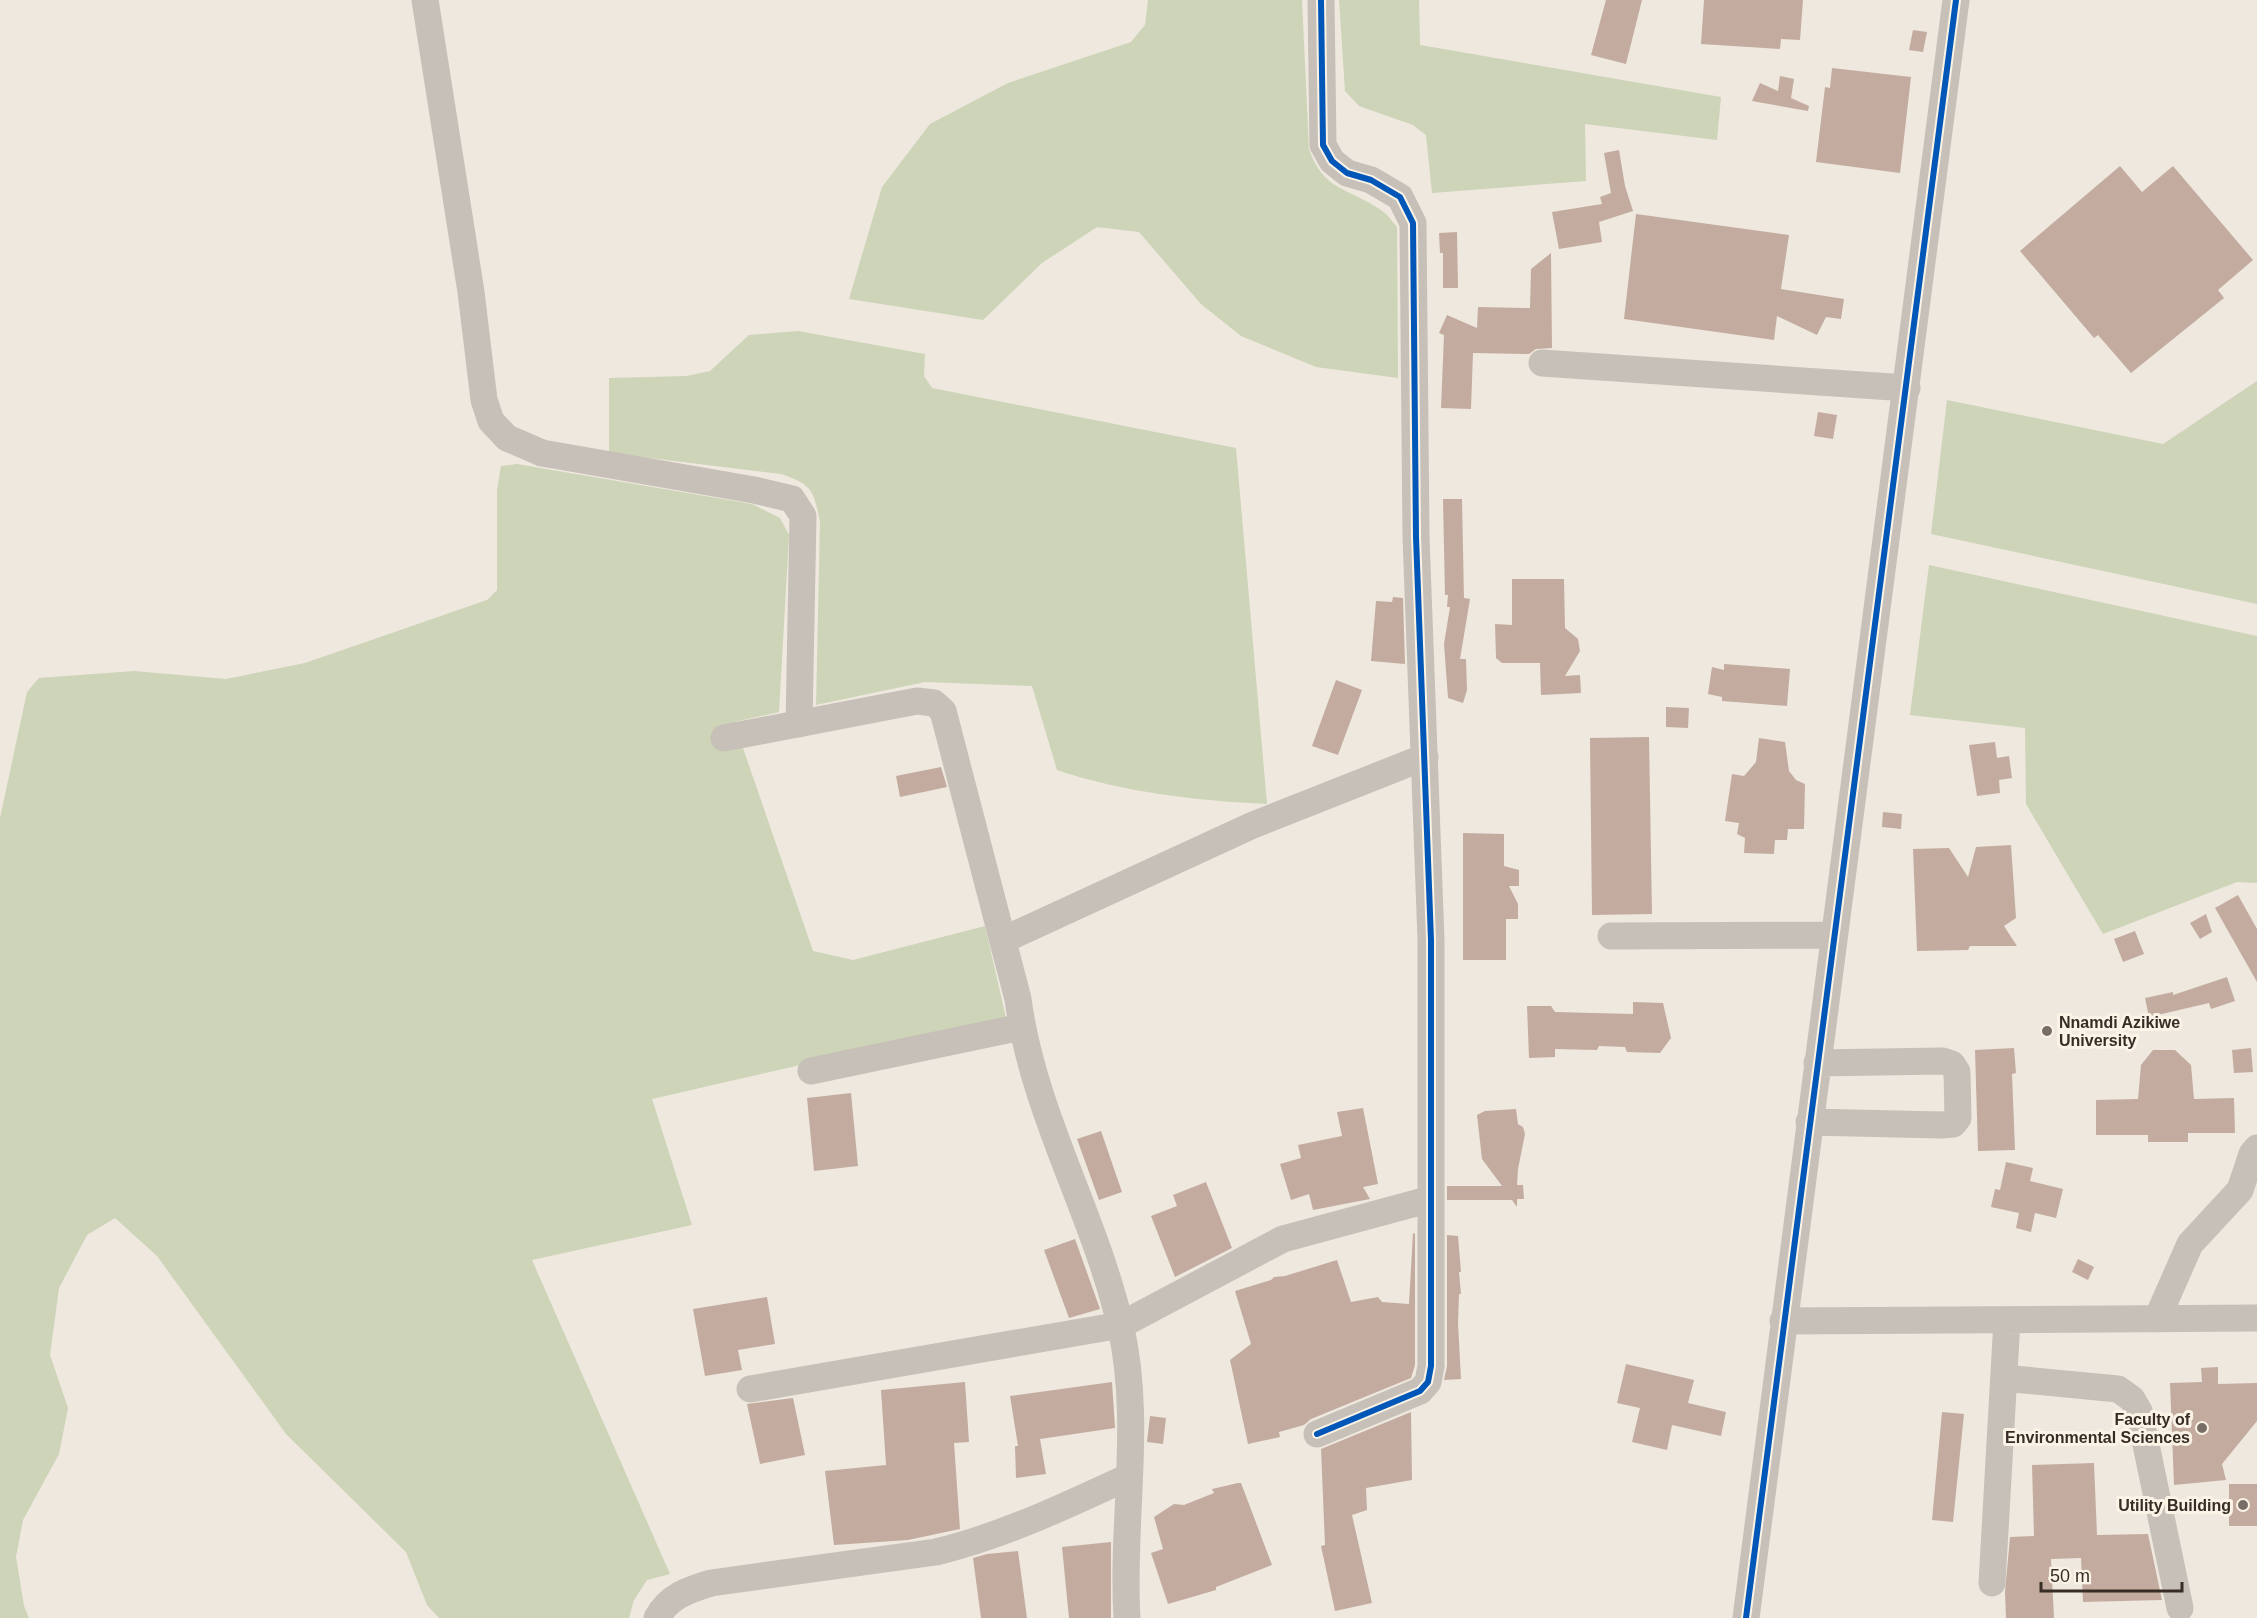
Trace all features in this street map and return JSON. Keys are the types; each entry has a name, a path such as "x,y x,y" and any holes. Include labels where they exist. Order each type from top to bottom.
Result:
{"street":[{"path":"425,0 471,292 484,400 491,421 507,438 542,453 754,490 792,499 803,516 799,723"},
{"path":"1317,1434 1420,1391 1428,1382 1431,1366 1431,940 1416,537 1413,223 1400,197 1371,180 1347,173 1332,161 1323,145 1321,0"},
{"path":"1746,1618 1956,0"},
{"path":"1542,363 1907,388"},
{"path":"723,738 917,701 934,703 943,711 1018,999 1022,1027 1051,1131 1106,1272 1121,1325 1131,1402 1127,1618"},
{"path":"1003,940 1253,825 1425,757"},
{"path":"1611,936 1834,936"},
{"path":"811,1071 1022,1027"},
{"path":"1809,1122 1941,1125 1953,1124 1959,1118 1957,1072 1952,1064 1943,1061 1817,1063"},
{"path":"2157,1319 2190,1244 2240,1190 2252,1155 2257,1148"},
{"path":"750,1389 1121,1325 1283,1239 1431,1199"},
{"path":"1783,1321 2257,1318"},
{"path":"1992,1583 2007,1320"},
{"path":"2004,1378 2118,1389 2132,1399 2139,1411 2180,1608"},
{"path":"657,1618 665,1604 686,1591 711,1583 914,1556 972,1544 1014,1528 1128,1477"}],"green space":[{"path":"1148,0 1302,0 1309,149 1315,163 1329,181 1381,210 1397,227 1398,378 1316,367 1241,336 1201,304 1139,232 1097,227 1042,263 983,320 849,299 882,187 930,124 1008,83 1131,42 1145,25"},
{"path":"1339,0 1419,0 1420,45 1721,97 1717,140 1585,124 1586,181 1432,193 1426,135 1413,125 1359,106 1345,91"},
{"path":"798,331 925,354 924,376 932,388 1236,448 1267,804 1215,801 1134,790 1057,770 1032,686 925,682 816,705 820,522 816,503 810,490 799,481 781,474 609,453 609,378 687,376 710,371 749,335"},
{"path":"2257,381 2257,604 1931,534 1947,400 2163,444"},
{"path":"517,464 752,504 780,518 789,535 779,712 734,722 813,951 853,960 985,926 1006,1018 652,1099 692,1225 532,1260 670,1574 647,1580 634,1600 629,1618 439,1618 427,1605 406,1552 286,1434 157,1256 115,1218 87,1235 59,1288 50,1355 68,1408 59,1454 23,1520 16,1557 24,1606 29,1618 0,1618 0,818 27,692 39,678 134,671 226,679 305,663 487,600 497,590 497,490 501,466"},
{"path":"1929,565 2257,636 2257,883 2237,882 2103,934 2026,804 2025,728 1910,715"}],"building":[{"path":"1606,0 1642,0 1626,64 1591,55"},
{"path":"1704,0 1803,0 1800,40 1781,39 1780,49 1701,44"},
{"path":"1913,30 1927,32 1923,52 1909,50"},
{"path":"1832,68 1911,77 1900,173 1816,162 1825,87 1830,88"},
{"path":"1780,76 1794,79 1791,98 1809,106 1808,111 1752,101 1760,83 1778,91"},
{"path":"1619,150 1625,186 1633,211 1599,222 1602,242 1559,249 1552,212 1602,204 1600,197 1611,193 1604,153"},
{"path":"2120,166 2142,192 2173,166 2253,260 2218,290 2224,298 2131,373 2098,335 2094,338 2020,251"},
{"path":"1636,214 1789,235 1781,289 1844,299 1841,319 1826,317 1817,335 1777,316 1774,340 1624,319"},
{"path":"1457,232 1458,288 1443,288 1443,253 1440,253 1439,233"},
{"path":"1551,253 1552,348 1536,349 1529,354 1473,353 1471,409 1441,408 1444,335 1439,333 1447,315 1477,328 1478,307 1530,308 1531,269"},
{"path":"1818,412 1837,415 1833,439 1814,436"},
{"path":"1443,499 1462,499 1464,598 1470,599 1460,659 1466,659 1467,690 1463,703 1448,698 1444,644 1450,607 1447,607 1448,595 1445,595"},
{"path":"1512,579 1564,579 1565,628 1578,639 1580,651 1565,676 1580,675 1581,693 1541,695 1540,663 1502,663 1496,658 1495,624 1512,625"},
{"path":"1393,597 1403,598 1405,664 1371,661 1376,601 1392,602"},
{"path":"1724,664 1790,669 1787,706 1722,701 1722,697 1708,694 1712,667 1724,670"},
{"path":"1336,680 1362,690 1338,755 1312,746"},
{"path":"1666,707 1689,708 1688,728 1666,727"},
{"path":"1649,737 1652,914 1592,915 1590,738"},
{"path":"1759,738 1785,742 1789,771 1796,780 1805,784 1804,829 1788,829 1787,840 1775,840 1774,854 1744,853 1745,838 1737,834 1739,823 1725,821 1732,774 1744,776 1756,762"},
{"path":"1995,742 1997,758 2009,756 2012,778 1999,780 2000,793 1977,796 1969,745"},
{"path":"941,767 947,787 900,797 896,776"},
{"path":"1883,812 1902,814 1901,829 1882,827"},
{"path":"1463,833 1504,834 1504,866 1519,870 1519,886 1509,886 1518,904 1518,919 1506,919 1506,960 1463,960"},
{"path":"2011,845 2016,918 2004,926 2017,946 1970,946 1968,950 1917,951 1913,849 1949,848 1968,877 1976,847"},
{"path":"2238,895 2257,929 2257,982 2215,908"},
{"path":"2206,914 2212,932 2200,939 2190,923"},
{"path":"2135,931 2144,954 2123,962 2114,939"},
{"path":"2227,977 2235,1001 2211,1009 2209,1003 2149,1017 2145,998 2173,992 2173,995"},
{"path":"1633,1002 1663,1003 1671,1038 1660,1053 1627,1052 1625,1047 1599,1046 1597,1050 1555,1049 1555,1057 1529,1058 1527,1006 1551,1006 1555,1012 1633,1014"},
{"path":"2014,1048 2016,1073 2012,1074 2015,1150 1978,1151 1975,1050"},
{"path":"2251,1048 2253,1072 2234,1073 2232,1050"},
{"path":"2153,1050 2175,1050 2191,1065 2194,1099 2234,1098 2235,1133 2188,1133 2188,1142 2148,1142 2148,1135 2096,1135 2096,1100 2138,1099 2141,1065"},
{"path":"851,1093 858,1166 814,1171 807,1098"},
{"path":"1363,1108 1378,1184 1363,1187 1370,1199 1313,1210 1309,1194 1291,1200 1280,1164 1301,1158 1298,1145 1342,1136 1337,1112"},
{"path":"1516,1109 1518,1124 1523,1127 1525,1134 1517,1185 1523,1185 1524,1199 1517,1199 1517,1207 1512,1200 1447,1200 1447,1186 1502,1186 1482,1159 1477,1115 1485,1111"},
{"path":"1101,1131 1122,1192 1099,1200 1077,1139"},
{"path":"2006,1162 2033,1168 2030,1181 2063,1189 2056,1218 2035,1213 2031,1232 2016,1228 2019,1213 1991,1207 1995,1189 2000,1190"},
{"path":"1206,1182 1232,1248 1175,1277 1151,1216 1177,1206 1173,1195"},
{"path":"1413,1233 1415,1234 1415,1365 1411,1378 1311,1419 1304,1425 1279,1432 1280,1437 1248,1444 1230,1360 1251,1344 1235,1291 1271,1280 1274,1277 1285,1276 1337,1260 1351,1302 1378,1297 1382,1302 1409,1304"},
{"path":"1447,1235 1458,1236 1461,1272 1459,1272 1461,1294 1459,1294 1458,1323 1461,1379 1444,1380 1447,1366"},
{"path":"1075,1239 1100,1309 1069,1318 1044,1250"},
{"path":"2078,1259 2094,1267 2088,1280 2072,1272"},
{"path":"767,1297 775,1344 738,1350 742,1370 705,1376 693,1309"},
{"path":"1626,1364 1694,1380 1688,1403 1726,1412 1721,1436 1672,1425 1667,1450 1632,1442 1640,1408 1617,1403"},
{"name":"Faculty of Environmental Sciences","path":"2218,1367 2218,1384 2257,1383 2257,1421 2222,1464 2226,1480 2174,1485 2170,1383 2202,1382 2201,1368"},
{"path":"965,1382 969,1442 954,1443 960,1529 908,1540 834,1545 825,1471 886,1465 881,1390"},
{"path":"1112,1382 1115,1428 1040,1439 1046,1474 1016,1478 1015,1446 1018,1446 1010,1396"},
{"path":"793,1398 805,1455 760,1464 747,1404"},
{"path":"1411,1412 1412,1480 1366,1488 1367,1510 1352,1515 1372,1603 1335,1611 1321,1546 1325,1545 1321,1449"},
{"path":"1942,1412 1964,1414 1953,1522 1932,1520"},
{"path":"1150,1416 1166,1418 1163,1444 1147,1442"},
{"path":"2094,1463 2097,1535 2148,1534 2162,1600 2083,1602 2081,1558 2051,1559 2054,1618 2006,1618 2005,1592 2010,1537 2034,1536 2032,1465"},
{"path":"1241,1483 1272,1565 1216,1587 1216,1590 1168,1604 1151,1553 1163,1549 1154,1517 1174,1504 1184,1505 1214,1493 1212,1489"},
{"name":"Utility Building","path":"2229,1484 2257,1484 2257,1526 2229,1526"},
{"path":"1111,1542 1111,1618 1069,1618 1062,1547"},
{"path":"1018,1551 1027,1618 981,1618 973,1558 987,1554"}],"cycle path":[{"path":"1317,1434 1420,1391 1428,1382 1431,1366 1431,940 1416,537 1413,223 1400,197 1371,180 1347,173 1332,161 1323,145 1321,0"},
{"path":"1746,1618 1956,0"}],"place":[{"name":"Nnamdi Azikiwe University","path":"2047,1031"},
{"name":"Faculty of Environmental Sciences","path":"2202,1428"},
{"name":"Utility Building","path":"2243,1505"}]}
